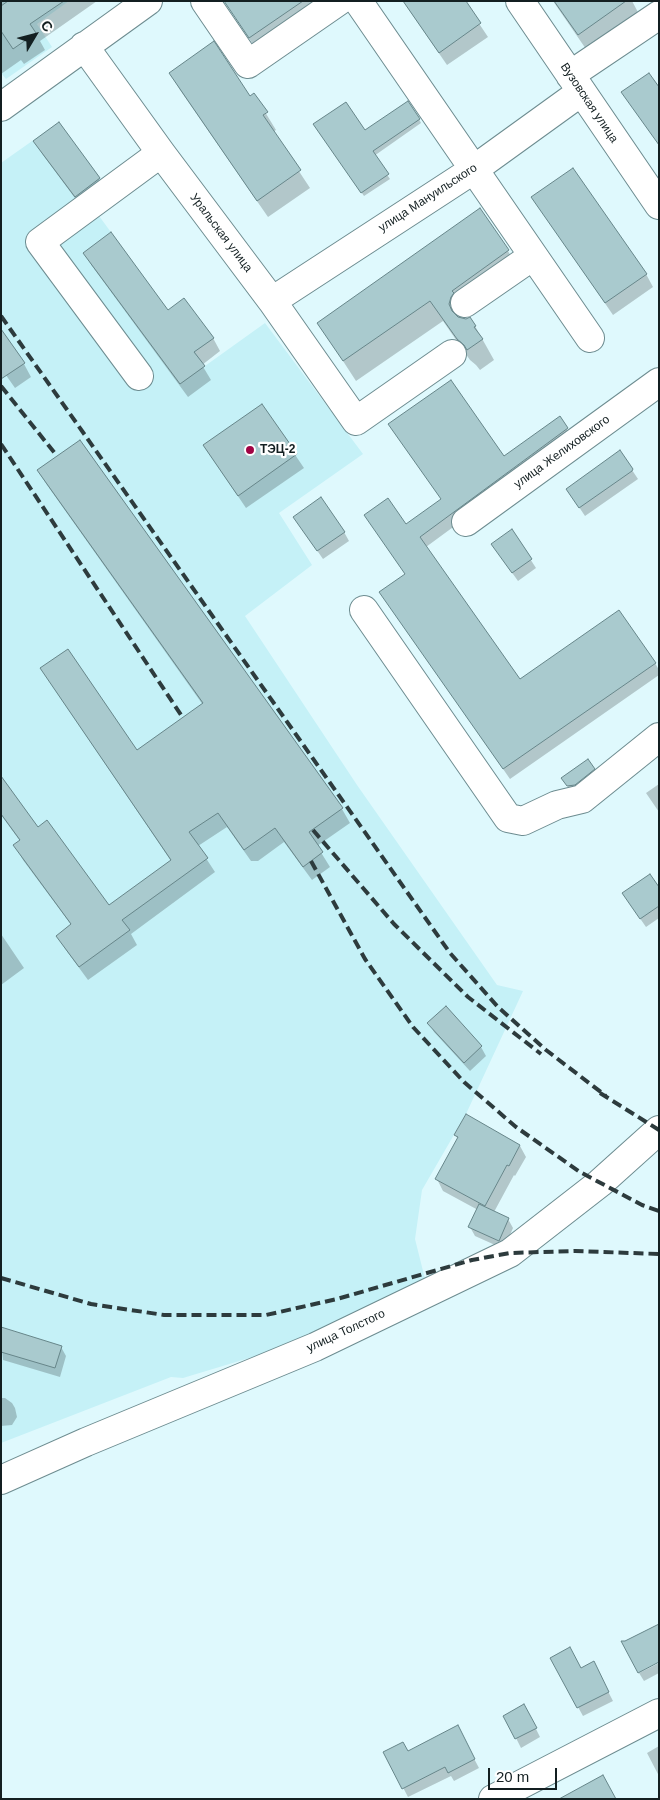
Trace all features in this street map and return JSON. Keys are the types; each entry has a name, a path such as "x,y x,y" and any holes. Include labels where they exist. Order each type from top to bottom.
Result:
{"street":[{"path":"1,106 148,1"},
{"path":"205,1 248,64 339,1"},
{"path":"358,1 590,338"},
{"name":"Вузовская улица","path":"520,1 659,205"},
{"name":"улица Мануильского","path":"272,300 473,170 659,15"},
{"name":"Уральская улица","path":"84,46 161,153 272,300 356,421 452,354"},
{"path":"138,376 40,242 161,153"},
{"path":"465,303 533,256"},
{"name":"улица Желиховского","path":"466,522 659,382"},
{"path":"364,610 508,818 523,821 557,805 582,799 659,737"},
{"name":"улица Толстого","path":"1,1480 86,1442 315,1346 510,1253 600,1183 659,1130"},
{"path":"493,1799 659,1713"}],"shaded area":[{"path":"1,1 69,1 37,24 52,47 6,79 1,73"},
{"name":"ТЭЦ-2","path":"59,122 104,183 91,205 168,310 184,298 214,338 195,352 205,366 265,323 363,454 279,513 312,565 245,616 357,785 497,985 523,991 466,1114 422,1190 415,1239 426,1283 312,1339 183,1378 171,1377 1,1443 1,163"}],"building":[{"path":"8,1 64,1 30,24 36,33 13,49 1,31 1,6"},
{"path":"224,1 303,1 249,38"},
{"path":"403,1 466,1 481,23 439,53"},
{"path":"554,1 626,1 578,35"},
{"path":"214,41 250,96 254,93 268,112 263,115 301,170 257,201 169,73"},
{"path":"649,73 659,87 659,145 621,92"},
{"path":"408,101 420,119 373,151 389,174 361,193 313,124 346,102 365,130"},
{"path":"59,122 100,178 75,197 33,141"},
{"path":"573,168 647,274 605,303 531,197"},
{"path":"480,208 509,250 452,291 454,293 449,304 452,311 458,317 466,319 470,317 476,326 474,327 483,339 467,350 430,301 343,361 317,323"},
{"path":"111,232 168,310 184,298 214,338 194,352 205,366 180,384 83,253"},
{"path":"1,329 25,363 1,379"},
{"path":"451,380 504,456 560,416 568,428 420,537 520,679 619,610 656,663 503,769 379,592 405,574 364,515 388,498 406,524 441,499 388,424"},
{"name":"ТЭЦ-2","path":"262,404 297,454 238,496 203,445"},
{"path":"80,440 343,808 309,832 323,852 303,867 275,828 244,850 218,813 189,832 208,858 122,920 130,930 79,967 56,936 71,924 13,845 20,840 1,814 1,776 38,827 47,820 109,905 171,860 40,668 68,649 137,750 203,703 37,470"},
{"path":"620,450 633,469 632,471 579,508 566,489"},
{"path":"321,497 345,532 317,551 293,517"},
{"path":"512,529 532,559 512,573 491,544"},
{"path":"588,759 595,769 575,785 567,786 561,778"},
{"path":"650,874 659,887 659,906 640,919 622,893"},
{"path":"446,1006 482,1046 464,1063 427,1023"},
{"path":"466,1114 520,1145 485,1206 435,1179 458,1137 454,1135"},
{"path":"479,1204 509,1218 499,1241 468,1227"},
{"path":"1,1327 62,1346 55,1368 1,1352"},
{"path":"659,1624 659,1662 638,1673 621,1641 625,1641"},
{"path":"570,1647 581,1668 594,1661 609,1692 577,1708 550,1658"},
{"path":"524,1704 537,1728 515,1739 503,1716"},
{"path":"458,1725 475,1759 448,1773 445,1767 402,1789 383,1752 403,1742 408,1751"},
{"path":"603,1775 616,1799 559,1799"}],"railway":[{"path":"1,316 450,953 498,1007 546,1050 606,1096"},
{"path":"1,386 57,456"},
{"path":"1,444 183,718"},
{"path":"313,830 394,924 468,997 541,1054"},
{"path":"311,861 365,959 413,1027 464,1082 516,1127 580,1172 642,1205 659,1211"},
{"path":"600,1093 659,1130"},
{"path":"1,1278 91,1304 164,1315 266,1315 337,1299 472,1260 510,1253 575,1251 659,1254"}],"place":[{"name":"ТЭЦ-2","path":"250,450"}]}
